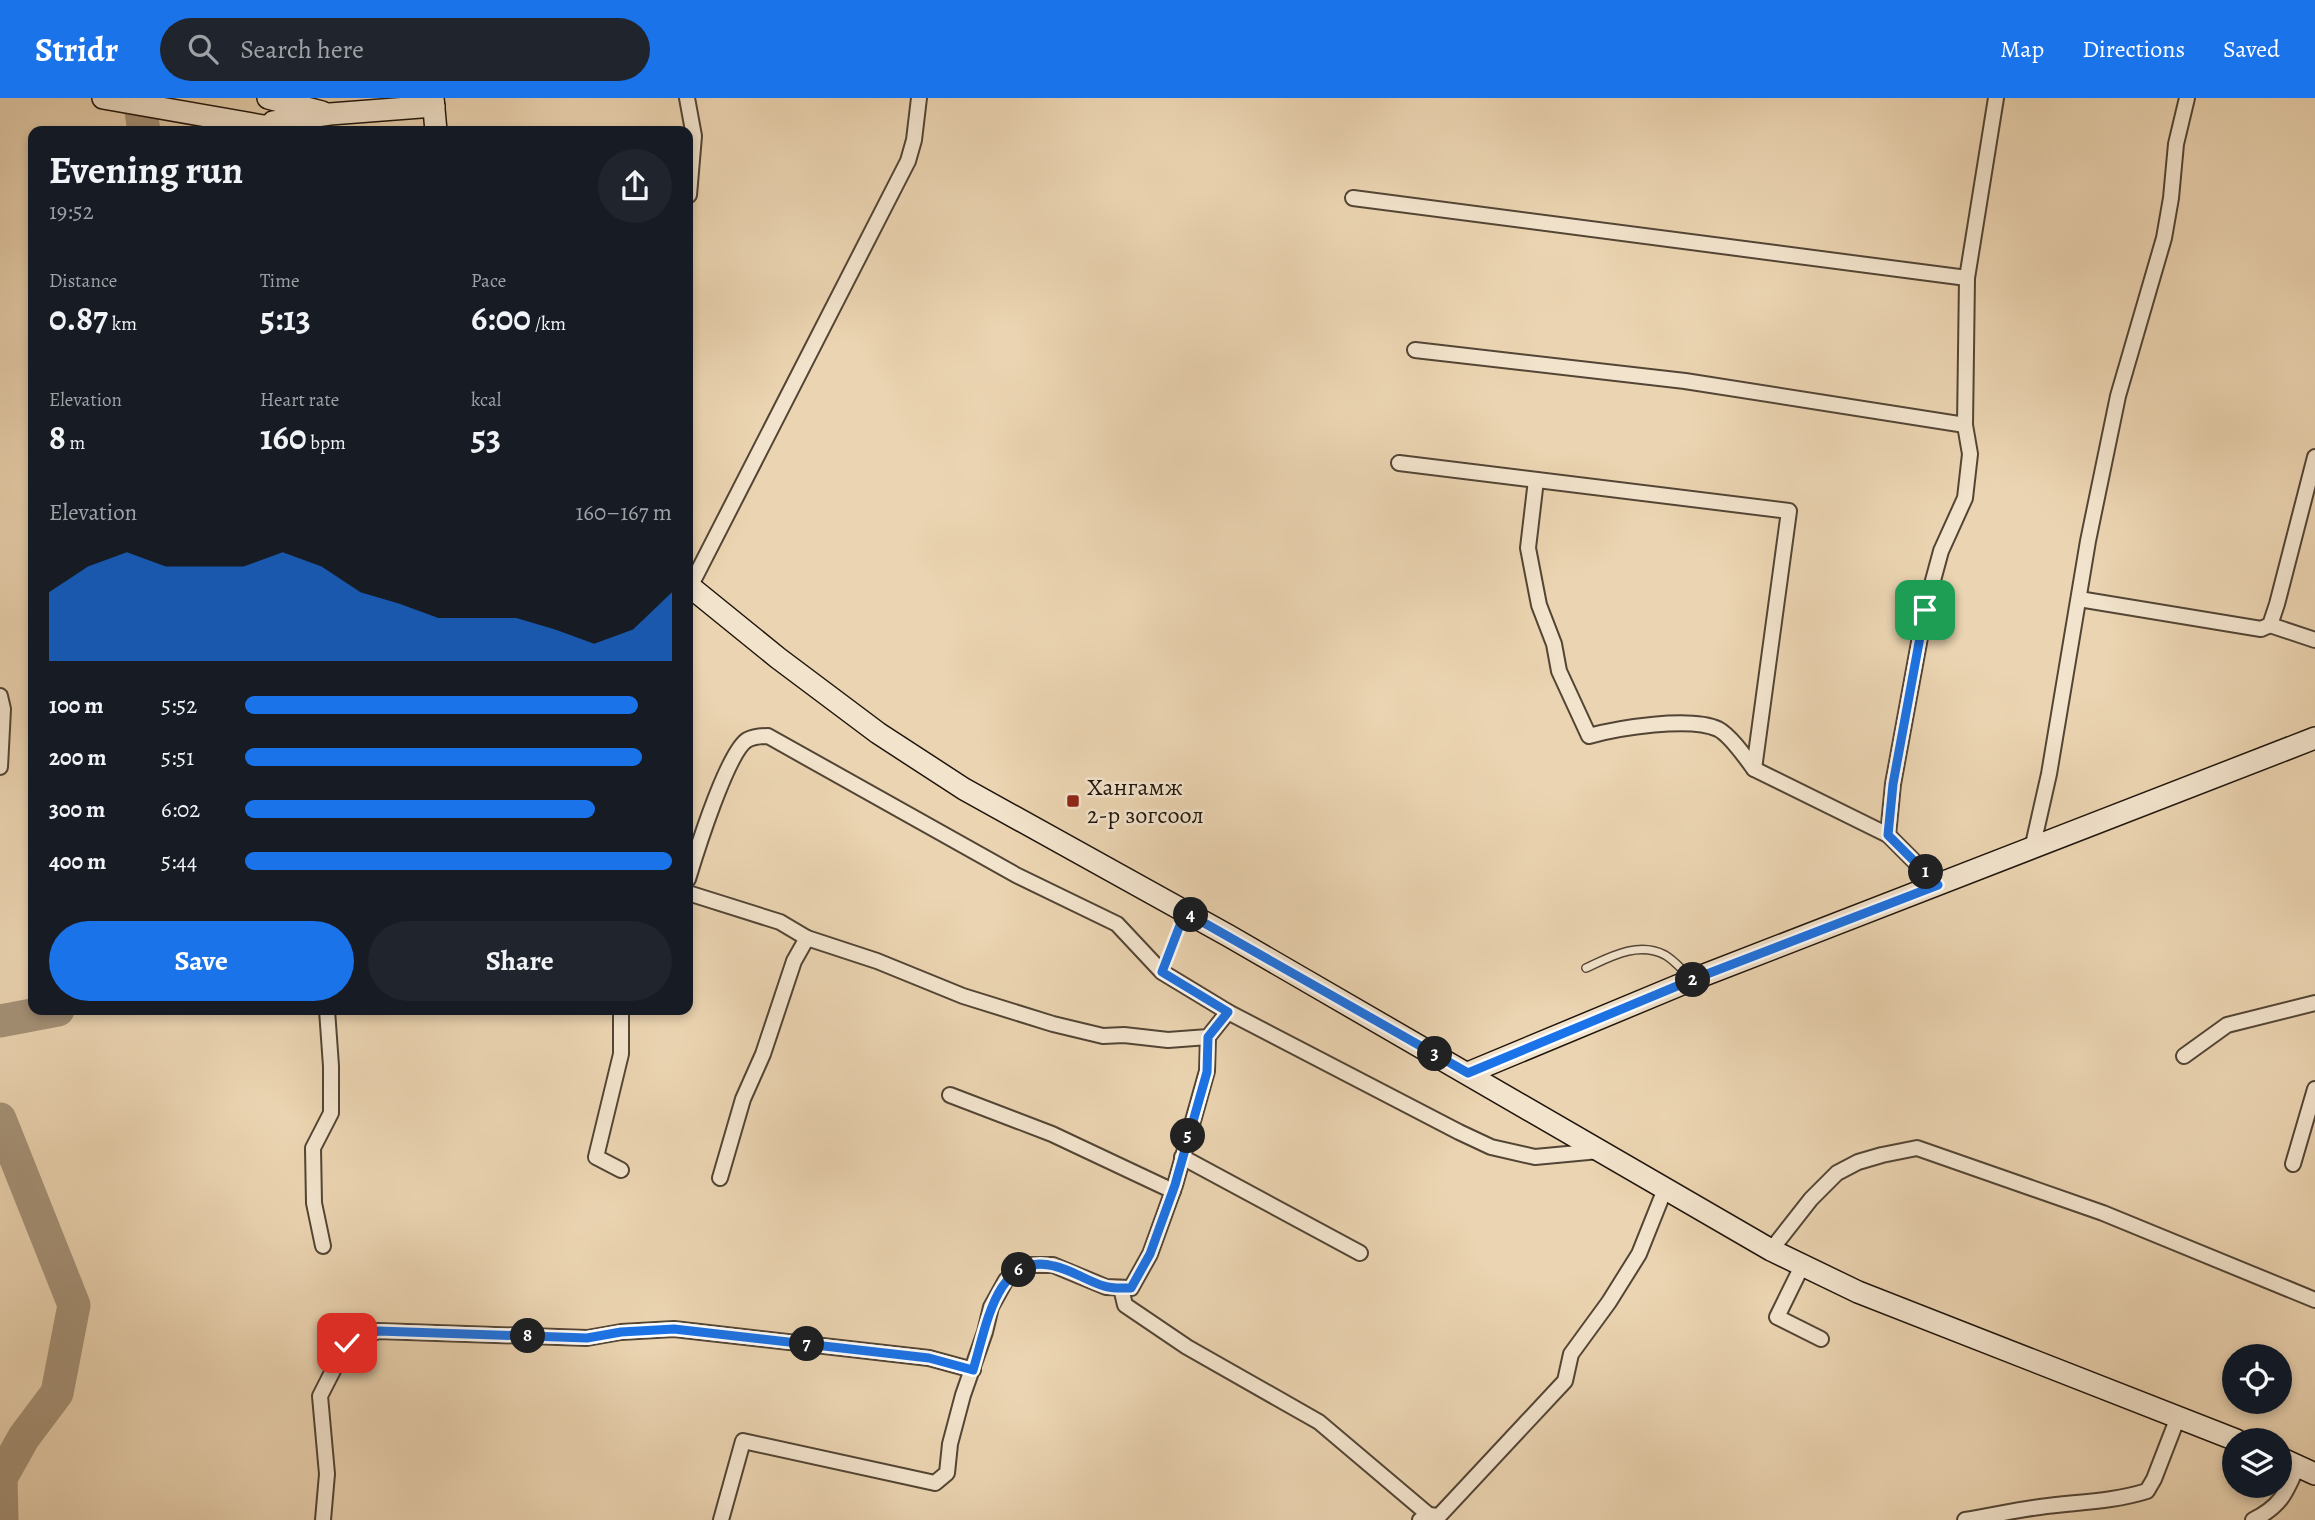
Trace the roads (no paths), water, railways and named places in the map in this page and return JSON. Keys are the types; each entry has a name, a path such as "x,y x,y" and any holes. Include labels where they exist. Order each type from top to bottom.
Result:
{"main road":[{"path":"103,98 268,126"},
{"path":"268,98 331,114"},
{"path":"258,124 434,102 436,126"},
{"path":"693,589 778,658 878,733 964,789 1468,1073 1771,1250 1902,1310 2222,1435"},
{"path":"1468,1073 1694,979 2315,738"}],"street":[{"path":"687,98 692,126"},
{"path":"693,578 908,161 914,140 919,98"},
{"path":"1888,835 1893,784 1925,610 1941,551 1965,498 1970,454 1965,425 1967,278 1996,98"},
{"path":"2032,849 2049,774 2118,396 2164,238 2176,144 2186,98"},
{"path":"1353,198 1967,278"},
{"path":"1415,350 1685,381 1965,425"},
{"path":"2270,625 2315,457"},
{"path":"1399,463 1788,511 1754,769"},
{"path":"1536,480 1528,548 1539,605 1554,644 1559,671 1589,736 1658,724 1685,723 1718,729 1742,752 1754,769 1888,835 1938,885"},
{"path":"2079,599 2261,629 2270,625 2315,640"},
{"path":"0,696 4,709 0,767"},
{"path":"693,864 733,760 745,741 768,736 1016,875 1117,924 1162,972 1228,1012 1491,1147 1535,1157 1601,1151"},
{"path":"693,895 780,922 807,938 877,961 963,996 1053,1024 1103,1036 1124,1035 1168,1040 1208,1037"},
{"path":"720,1178 743,1099 763,1054 794,961 807,938"},
{"path":"2184,1056 2227,1025 2315,1003"},
{"path":"721,1520 743,1441 935,1483 947,1473 950,1444 963,1395 991,1307 1006,1280 1025,1265 1053,1265 1106,1287 1131,1288 1150,1254 1173,1191 1207,1072 1208,1037 1228,1012"},
{"path":"323,1246 314,1203 313,1148 331,1113 327,1015"},
{"path":"621,1015 621,1054 596,1157 621,1170"},
{"path":"2294,1164 2315,1089"},
{"path":"950,1096 1052,1134 1173,1191"},
{"path":"1771,1250 1811,1199 1837,1173 1858,1162 1917,1148 2103,1213 2315,1300"},
{"path":"1182,1157 1360,1253"},
{"path":"1121,1288 1125,1305 1187,1347 1319,1422 1432,1518 1565,1381 1571,1354 1609,1302 1639,1254 1665,1189"},
{"path":"1802,1266 1777,1317 1821,1339"},
{"path":"323,1520 327,1474 320,1396 347,1343 378,1331 587,1338 621,1332 674,1329 929,1358 973,1370"},
{"path":"1965,1520 2041,1513 2147,1491 2178,1418"},
{"path":"2253,1520 2271,1511 2285,1495 2298,1466"}],"lane":[{"path":"1162,972 1185,912"},
{"path":"1586,968 1625,950 1652,951 1666,956 1694,979"}],"waterway":[{"path":"139,98 143,126"},
{"path":"0,1021 32,1015"},
{"path":"0,1119 74,1305 57,1393 24,1437 1,1478 2,1520"}],"place":[{"name":"Хангамж 2-р зогсоол","path":"1073,801"}]}
